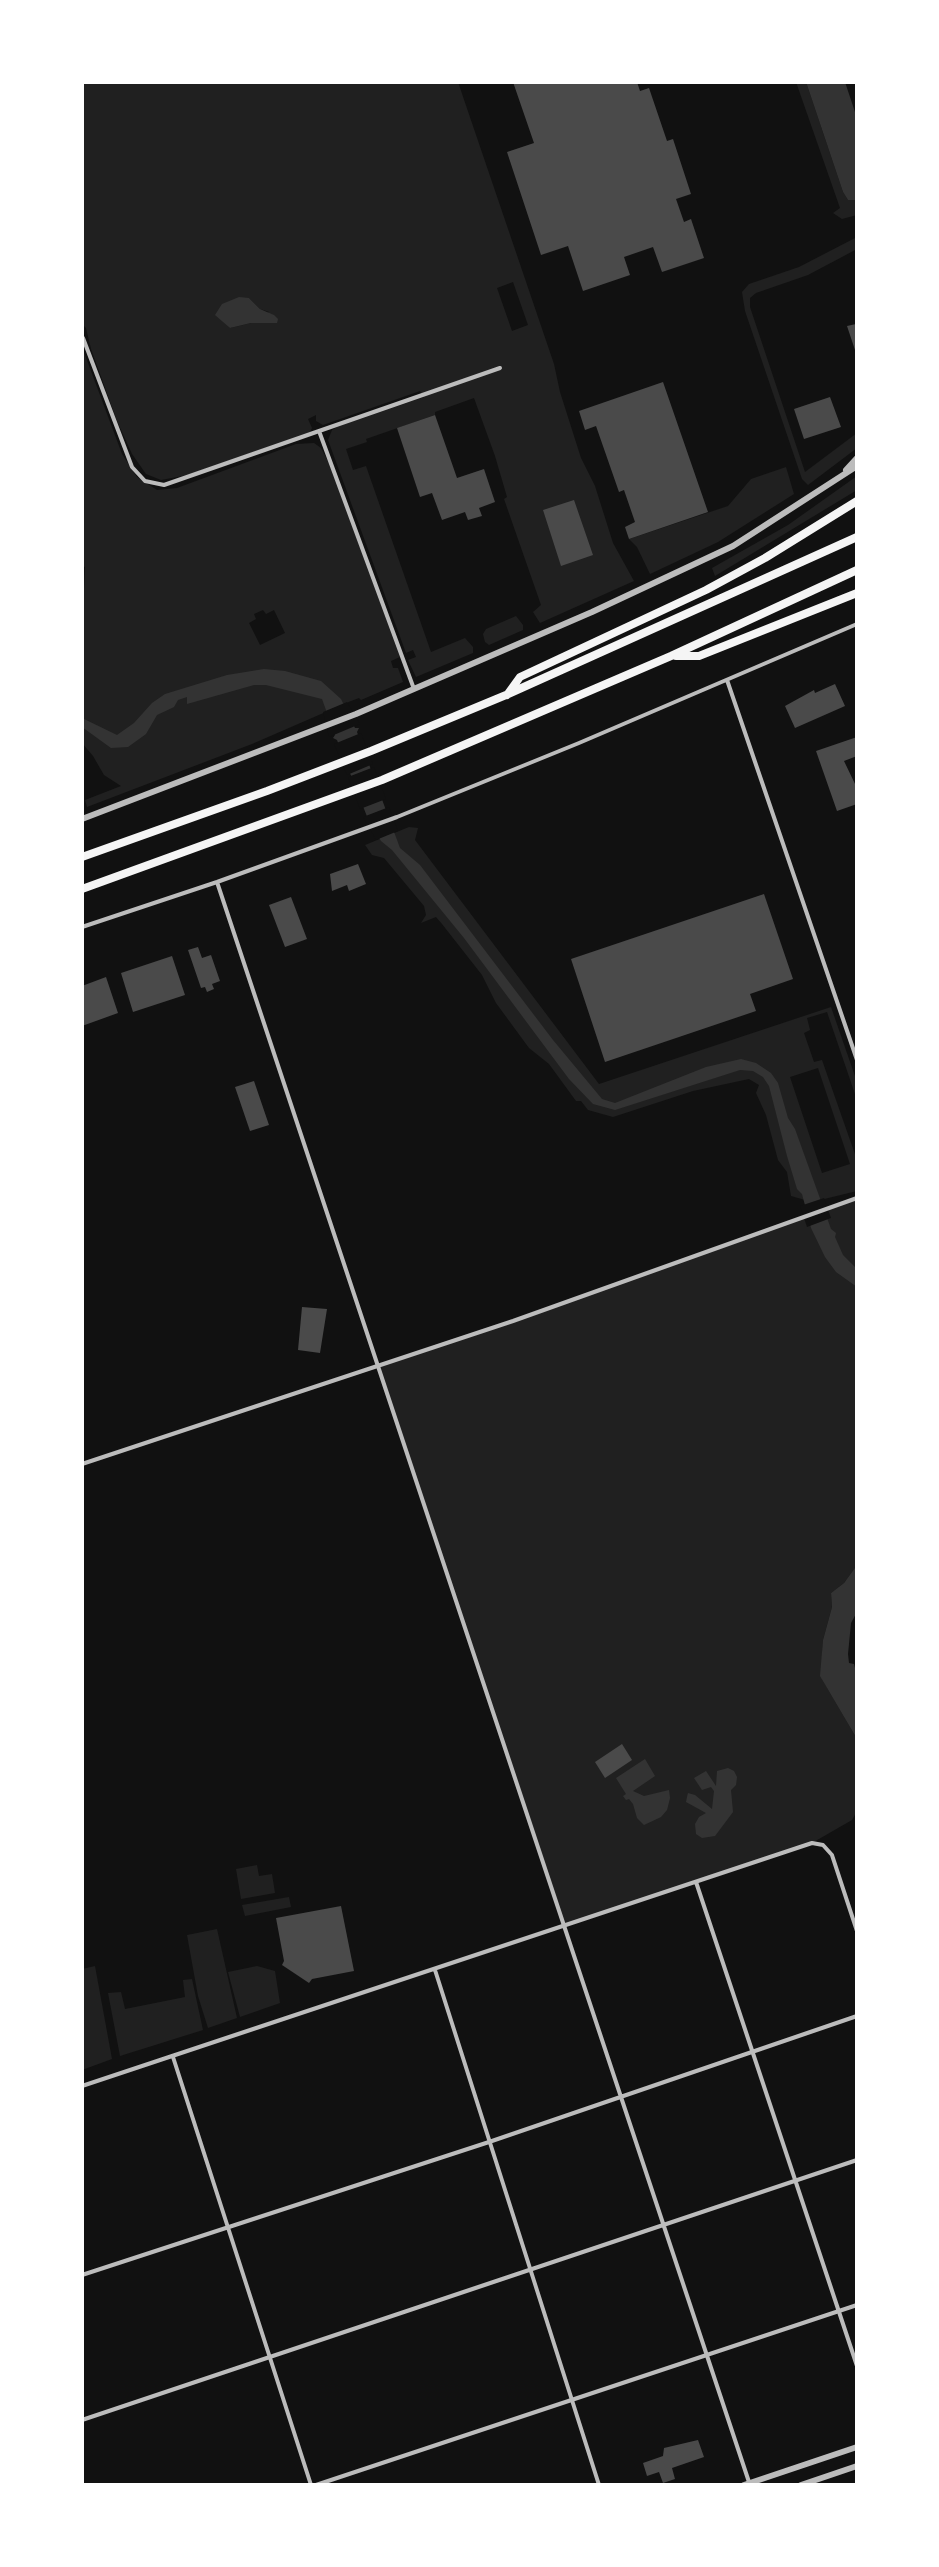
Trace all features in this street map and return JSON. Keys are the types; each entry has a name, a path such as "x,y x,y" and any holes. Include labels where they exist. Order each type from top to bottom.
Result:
{"highway":[{"path":"506,695 520,677 706,590 857,501"},
{"path":"82,857 340,764 506,695 857,537"},
{"path":"82,889 382,780 671,656 857,570"},
{"path":"671,656 699,656 857,593"}],"street":[{"path":"83,338 132,467 145,481 154,484 173,484 500,368"},
{"path":"319,431 414,689"},
{"path":"837,478 857,458"},
{"path":"82,819 356,714 704,561 765,527 857,466"},
{"path":"82,927 397,817 857,624"},
{"path":"727,679 857,1060"},
{"path":"217,882 748,2484 857,2447"},
{"path":"82,1464 513,1321 857,1198"},
{"path":"82,2086 812,1843 823,1845 832,1855 857,1931"},
{"path":"696,1882 857,2366"},
{"path":"435,1970 599,2485"},
{"path":"82,2275 489,2142 857,2016"},
{"path":"173,2057 313,2485 857,2305"},
{"path":"82,2420 857,2160"},
{"path":"801,2485 857,2466"}],"shaded area":[{"path":"82,82 458,82 554,364 581,458 595,486 613,543 634,581 540,623 533,612 541,605 504,499 507,497 495,456 474,398 366,439 367,442 346,449 353,470 366,466 431,652 465,638 473,647 473,653 416,677 408,660 416,657 413,650 406,653 328,440 332,430 337,427 424,397 420,391 323,425 316,421 316,415 308,419 312,428 310,432 188,475 161,480 146,474 132,454 82,324","holes":["513,282 528,325 512,331 497,288","249,298 260,309 269,312 251,323 230,328 224,321"]},
{"path":"796,82 806,82 843,192 848,200 857,200 857,215 842,219 833,213 840,208"},
{"path":"806,82 845,82 857,118 857,200 848,200 843,192"},
{"path":"857,237 857,249 808,275 756,293 750,298 750,307 805,472 857,433 857,448 808,485 802,479 745,311 742,292 749,284 799,267"},
{"path":"239,297 249,298 260,309 274,315 277,323 251,323 230,328 215,315 222,304"},
{"path":"82,347 122,454 137,477 157,490 177,488 296,444 314,443 321,448 330,465 400,657 391,661 393,668 398,668 403,682 87,807 85,800 121,786 104,775 82,743 82,587 85,567 82,566","holes":["263,610 266,614 274,610 285,633 260,645 249,623 256,619 254,614"]},
{"path":"786,467 794,494 718,542 650,574 637,547 629,539 728,506 751,479"},
{"path":"857,476 857,490 715,576 712,568 788,525"},
{"path":"516,616 523,630 489,645 485,642 483,634 486,629"},
{"path":"264,669 321,681 341,699 355,728 359,728 357,732 400,848 420,865 553,1040 602,1099 615,1103 706,1067 741,1059 756,1063 771,1073 778,1083 788,1118 795,1129 831,1229 836,1233 843,1255 857,1269 857,1287 836,1272 811,1228 787,1156 769,1086 763,1077 753,1071 740,1070 615,1110 593,1104 569,1079 464,938 392,850 381,841 368,819 337,740 333,738 335,735 322,699 266,685 254,685 187,704 187,697 157,715 146,734 128,747 111,748 82,727 82,718 117,735 165,694 227,675"},
{"path":"409,827 418,828 415,840 599,1084 831,1007 857,1082 857,1100 827,1012 807,1018 810,1030 804,1033 814,1062 822,1060 857,1160 857,1191 812,1202 791,1196 787,1172 778,1160 766,1115 756,1093 759,1085 749,1079 693,1091 613,1117 588,1110 581,1101 576,1101 549,1064 529,1048 496,1003 482,975 442,924 436,917 421,923 426,915 424,906 384,858 372,855 365,845","holes":["818,1068 850,1164 822,1173 790,1077"]},
{"path":"857,1198 857,1565 844,1583 831,1593 832,1607 823,1640 822,1679 857,1739 857,1811 852,1820 812,1843 563,1926 378,1365 513,1321"},
{"path":"857,1565 857,1612 851,1623 848,1654 849,1663 854,1664 857,1676 857,1739 820,1676 823,1640 832,1607 831,1593 844,1583"},
{"path":"645,1759 655,1776 633,1791 644,1796 669,1790 670,1798 667,1810 661,1817 644,1825 637,1818 633,1804 623,1796 626,1794 616,1778"},
{"path":"728,1768 737,1777 736,1785 731,1790 733,1812 715,1836 702,1838 696,1834 695,1824 706,1813 686,1802 688,1793 712,1809 714,1791 711,1787 702,1790 694,1778 706,1771 716,1786 717,1771"},
{"path":"257,1865 259,1876 272,1874 275,1893 241,1899 236,1869"},
{"path":"289,1897 291,1907 245,1916 242,1905"},
{"path":"217,1929 237,2018 208,2028 198,1996 187,1935"},
{"path":"95,1966 112,2059 82,2070 82,1969"},
{"path":"257,1966 275,1971 280,2003 240,2017 228,1972"},
{"path":"192,1979 203,2030 120,2056 108,1993 121,1992 125,2009 185,1997 183,1980"}],"pier":[{"path":"347,702 360,724 329,737 323,712"},
{"path":"361,733 373,764 347,775 334,744"},
{"path":"374,767 386,799 360,809 348,777"},
{"path":"389,807 398,831 376,840 363,817"},
{"path":"824,1198 831,1218 807,1227 800,1206"}],"building":[{"path":"513,82 637,82 640,91 649,88 667,141 673,139 691,194 676,199 684,222 691,219 704,258 662,272 653,247 624,257 630,275 583,291 568,246 541,255 507,152 534,143"},
{"path":"857,325 856,353 847,326"},
{"path":"663,382 708,512 629,539 625,527 635,522 624,490 619,492 596,426 585,430 579,411"},
{"path":"830,397 841,427 804,439 794,409"},
{"path":"435,415 457,478 484,469 495,502 479,508 482,516 468,520 465,512 442,520 432,493 420,497 397,428"},
{"path":"574,500 593,555 561,566 543,510"},
{"path":"835,684 845,706 795,728 785,706 814,690 815,693"},
{"path":"857,737 857,756 844,761 856,786 857,804 837,811 816,751"},
{"path":"358,864 366,884 349,891 347,885 332,891 330,874"},
{"path":"764,894 793,979 750,994 756,1011 605,1062 571,959"},
{"path":"291,897 307,939 285,947 269,905"},
{"path":"198,947 202,958 211,955 220,981 212,984 214,989 207,992 205,987 201,988 188,950"},
{"path":"172,956 185,995 133,1012 121,973"},
{"path":"106,977 118,1013 82,1026 82,986"},
{"path":"254,1081 269,1125 250,1131 235,1087"},
{"path":"302,1307 327,1309 320,1353 298,1350"},
{"path":"622,1744 632,1760 605,1778 595,1762"},
{"path":"341,1906 354,1971 312,1979 309,1983 282,1965 284,1961 276,1918"},
{"path":"698,2440 704,2457 672,2468 675,2479 663,2483 659,2472 647,2476 643,2463 663,2456 664,2448"}]}
